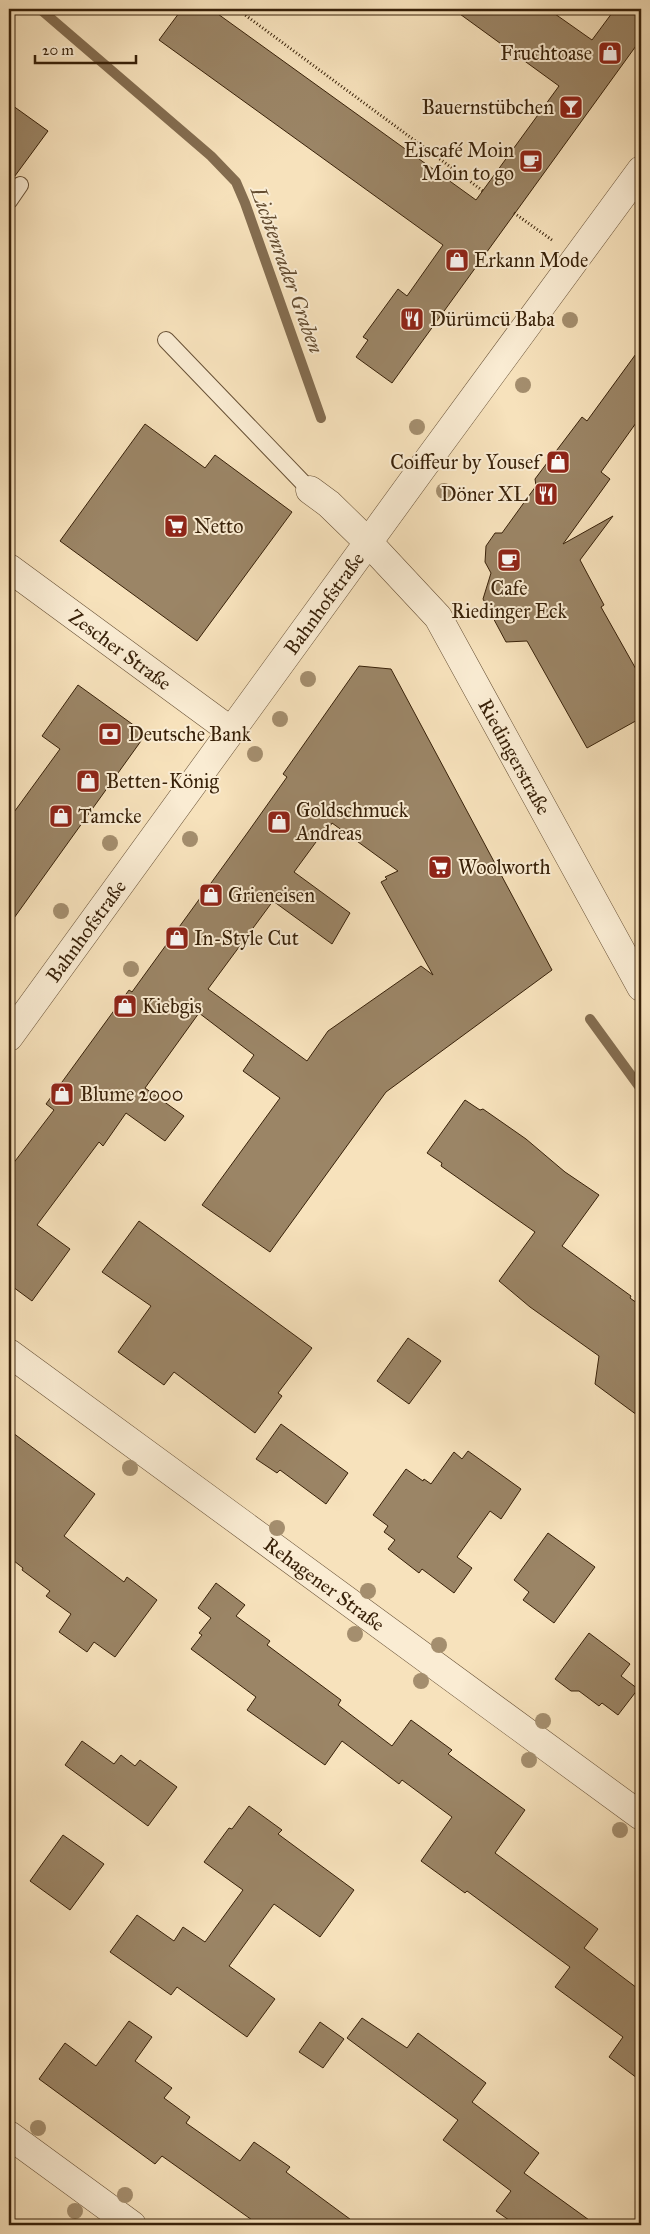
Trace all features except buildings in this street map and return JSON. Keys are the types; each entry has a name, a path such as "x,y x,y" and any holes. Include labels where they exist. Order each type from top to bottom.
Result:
{"street":[{"name":"Bahnhofstraße","path":"9,1037 641,170"},
{"name":"Riedingerstraße","path":"310,490 329,504 368,542 438,617 641,987"},
{"name":"Zescher Straße","path":"9,568 232,731"},
{"name":"Rehagener Straße","path":"9,1353 641,1816"},
{"path":"9,2135 132,2225"}],"lane":[{"path":"9,201 20,185"},
{"path":"166,340 310,490"}],"path":[{"path":"237,9 483,191"},
{"path":"514,214 577,258"}],"waterway":[{"name":"Lichtenrader Graben","path":"40,9 211,156 236,182 321,418"},
{"name":"Lichtenrader Graben","path":"590,1019 641,1089"}],"place":[{"name":"Fruchtoase","path":"610,53"},
{"name":"Bauernstübchen","path":"571,107"},
{"name":"Eiscafé Moin Moin to go","path":"531,161"},
{"name":"Erkann Mode","path":"457,260"},
{"name":"Dürümcü Baba","path":"412,319"},
{"name":"Coiffeur by Yousef","path":"558,462"},
{"name":"Döner XL","path":"546,494"},
{"name":"Netto","path":"176,526"},
{"name":"Cafe Riedinger Eck","path":"509,560"},
{"name":"Deutsche Bank","path":"110,734"},
{"name":"Betten-König","path":"88,781"},
{"name":"Tamcke","path":"61,816"},
{"name":"Goldschmuck Andreas","path":"279,822"},
{"name":"Woolworth","path":"440,867"},
{"name":"Grieneisen","path":"211,895"},
{"name":"In-Style Cut","path":"177,938"},
{"name":"Kiebgis","path":"125,1006"},
{"name":"Blume 2000","path":"62,1094"}]}
